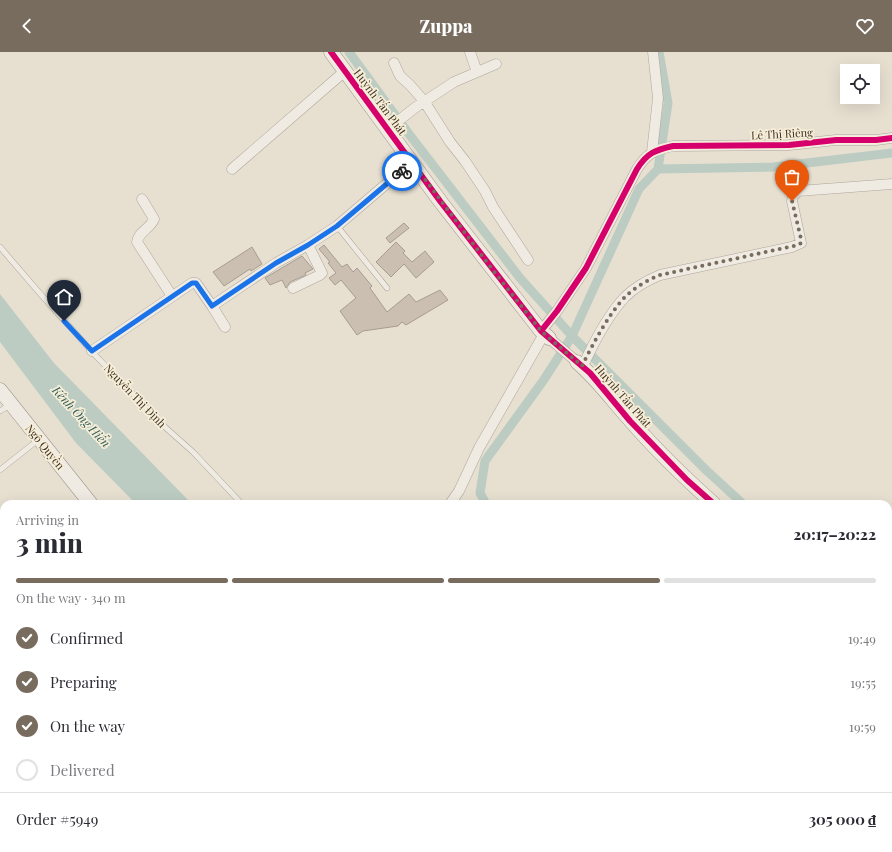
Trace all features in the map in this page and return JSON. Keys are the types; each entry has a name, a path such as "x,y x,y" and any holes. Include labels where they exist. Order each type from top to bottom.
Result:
{"street":[{"name":"Huỳnh Tấn Phát","path":"331,52 344,71 392,126 412,162 489,265 545,332 582,362 630,421 687,480 710,500"},
{"path":"470,52 477,72"},
{"path":"453,500 459,491 480,448 557,311 586,268 637,169 643,159 656,150 658,98 653,52"},
{"path":"394,63 400,76 410,85 420,104 473,173 493,207 528,260"},
{"path":"392,126 420,104 454,82 496,64"},
{"path":"232,169 344,71"},
{"name":"Lê Thị Riêng","path":"656,150 673,146 789,145 836,140 876,140 892,138"},
{"path":"212,306 276,263 308,245 337,226 412,162"},
{"path":"582,362 614,310 626,296 650,279 660,275 798,245 801,243 792,201 793,196 798,191 892,184"},
{"path":"142,199 154,219 152,224 137,239 137,242 172,296"},
{"path":"293,288 322,273 308,245"},
{"path":"92,351 192,283 196,283 225,327"},
{"name":"Ngô Quyền","path":"0,390 5,407 38,440 87,500"}],"lane":[{"path":"337,226 387,288"},
{"name":"Nguyễn Thị Định","path":"0,247 92,351 166,428 193,452 238,500"},
{"path":"0,470 38,440"}],"water":[{"name":"Kênh Ông Hiển","path":"0,294 54,363 188,500 132,500 76,443 0,342"}],"building":[{"path":"404,223 409,228 390,243 386,238"},
{"path":"396,242 405,251 403,253 412,262 425,251 434,262 416,278 404,264 391,277 376,262"},
{"path":"324,245 342,267 347,264 353,272 357,268 372,286 370,288 387,312 409,294 416,302 440,290 448,300 406,325 402,322 398,326 363,331 357,335 340,311 356,298 341,280 335,285 329,278 336,273 328,263 330,262 319,249"},
{"path":"252,247 262,264 251,271 250,269 224,286 213,272"},
{"path":"302,256 313,269 305,273 306,275 290,282 286,288 282,280 270,285 265,278"}],"waterway":[{"path":"349,52 409,134 520,278 572,336 706,470 739,500"},
{"path":"658,169 668,103 659,52"},
{"path":"484,500 480,493 485,461 543,381 572,336 639,189 658,169 773,167 892,153"}],"cycle path":[{"path":"331,52 440,201 541,331 590,373 630,421 687,480 710,500"},
{"path":"541,331 557,311 586,268 637,169 644,159 652,153 673,146 789,145 836,140 876,140 892,138"}],"way so far":[{"path":"402,171 412,162 440,201 541,331 582,366 614,310 626,296 650,279 660,275 792,247 801,243 792,201"}],"route":[{"path":"64,321 92,351 192,283 196,283 212,306 276,263 308,245 337,226 402,171"}]}
